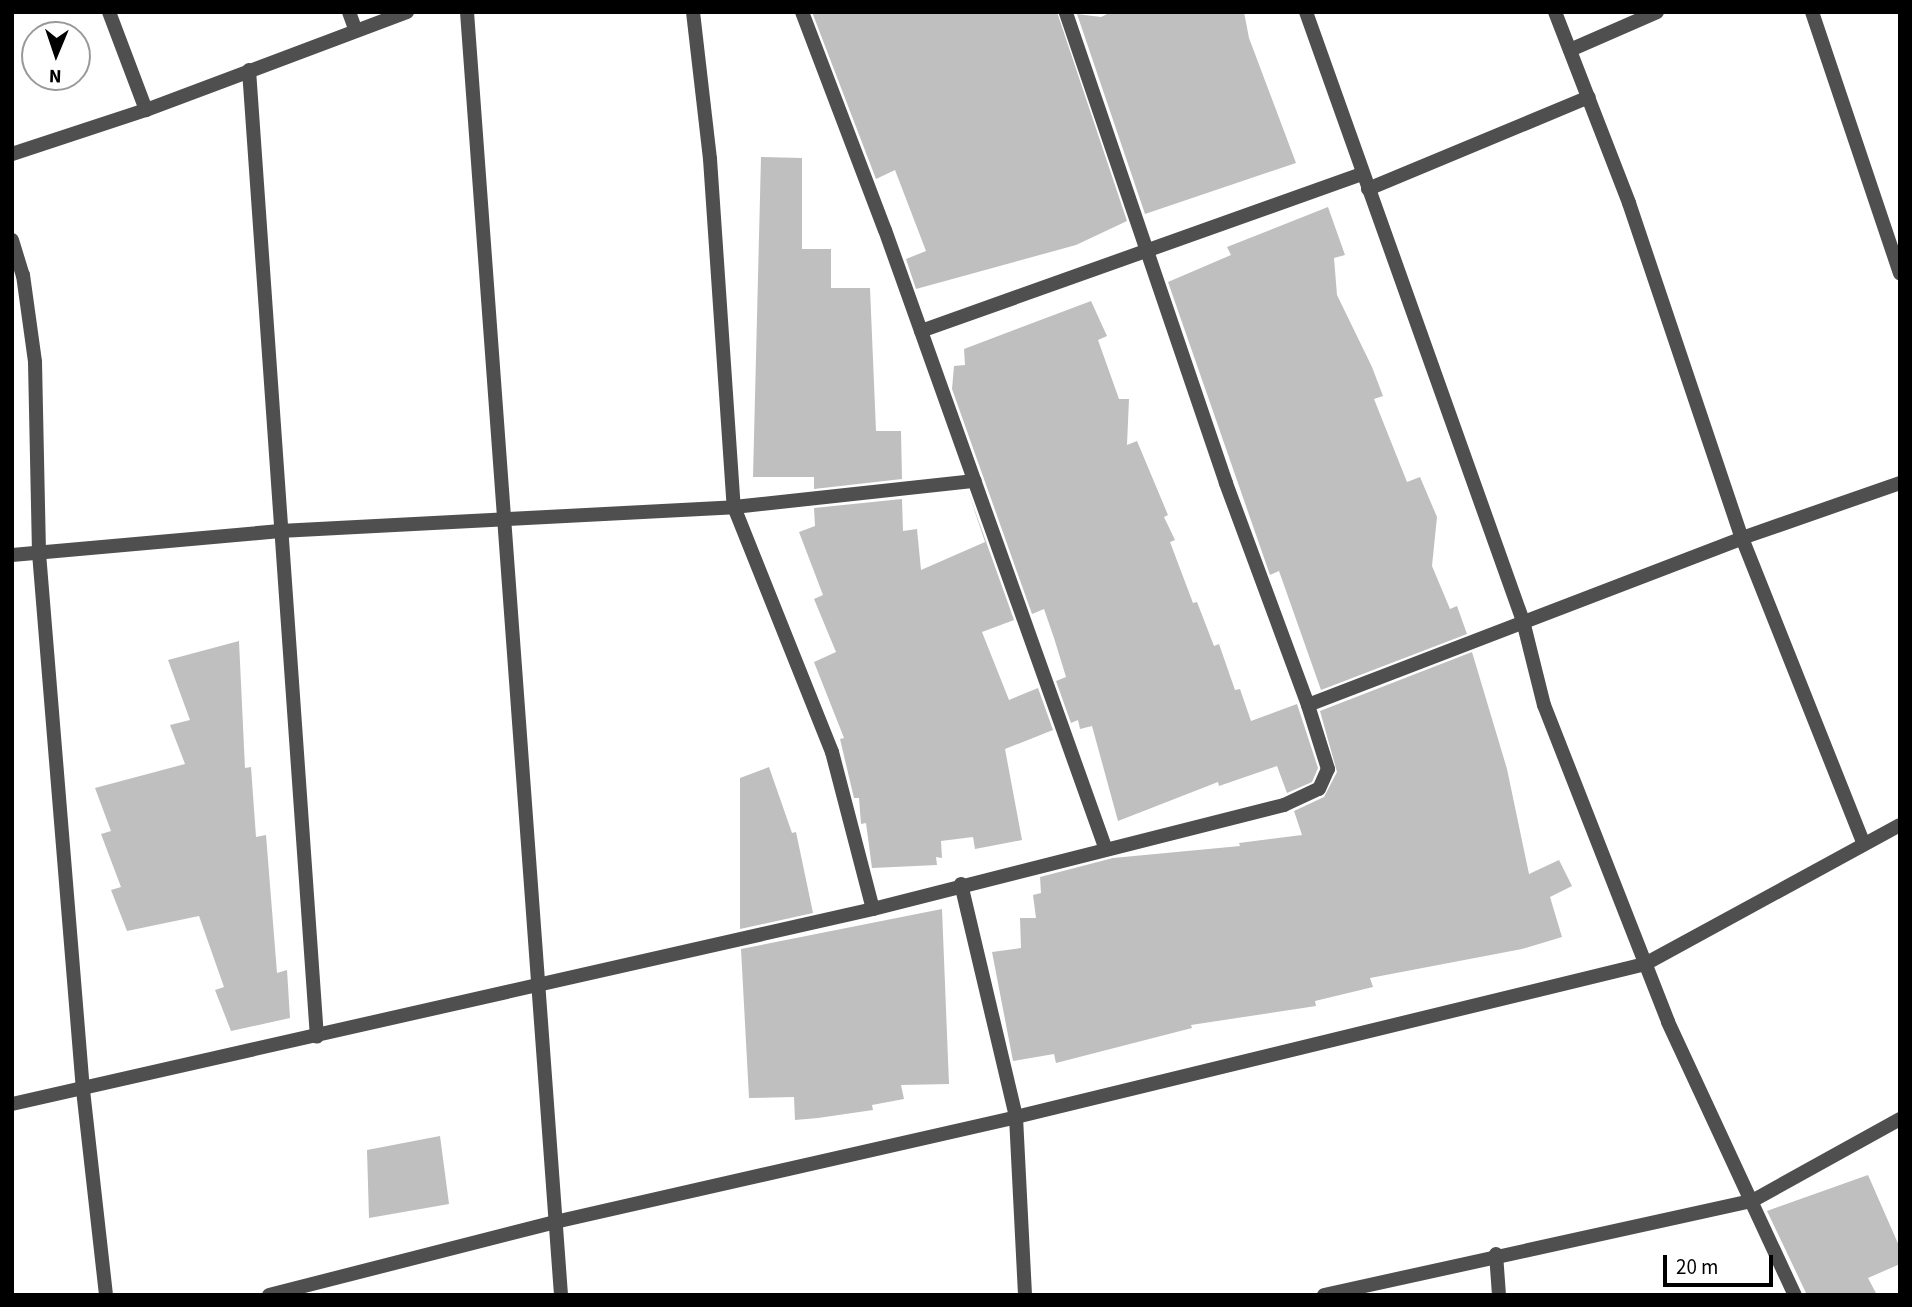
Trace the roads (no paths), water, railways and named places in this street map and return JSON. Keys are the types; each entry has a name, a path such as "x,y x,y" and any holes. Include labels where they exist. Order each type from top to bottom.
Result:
{"street":[{"path":"109,12 146,110"},
{"path":"349,12 356,31"},
{"path":"12,154 146,110 407,12"},
{"path":"467,12 541,985 561,1295"},
{"path":"693,12 710,159 734,507 832,752 873,909"},
{"path":"802,12 921,331 1105,848"},
{"path":"12,1104 873,909 961,884 1284,805 1319,789 1328,769 1308,705 1146,253 1066,12"},
{"path":"1306,12 1523,621 1544,705 1645,964 1795,1295"},
{"path":"1555,12 1589,97 1742,538 1864,844"},
{"path":"1570,50 1657,12"},
{"path":"1812,12 1900,274"},
{"path":"249,70 317,1037"},
{"path":"1368,189 1589,97"},
{"path":"921,331 1363,174"},
{"path":"12,240 23,275 35,362 39,553 83,1090 106,1295"},
{"path":"12,555 280,531 734,507 975,481"},
{"path":"1308,705 1742,538 1900,483"},
{"path":"269,1295 555,1222 1016,1117 1645,964 1900,825"},
{"path":"961,884 1016,1117 1025,1295"},
{"path":"1324,1295 1496,1254 1752,1201 1900,1119"},
{"path":"1496,1254 1499,1295"}]}
